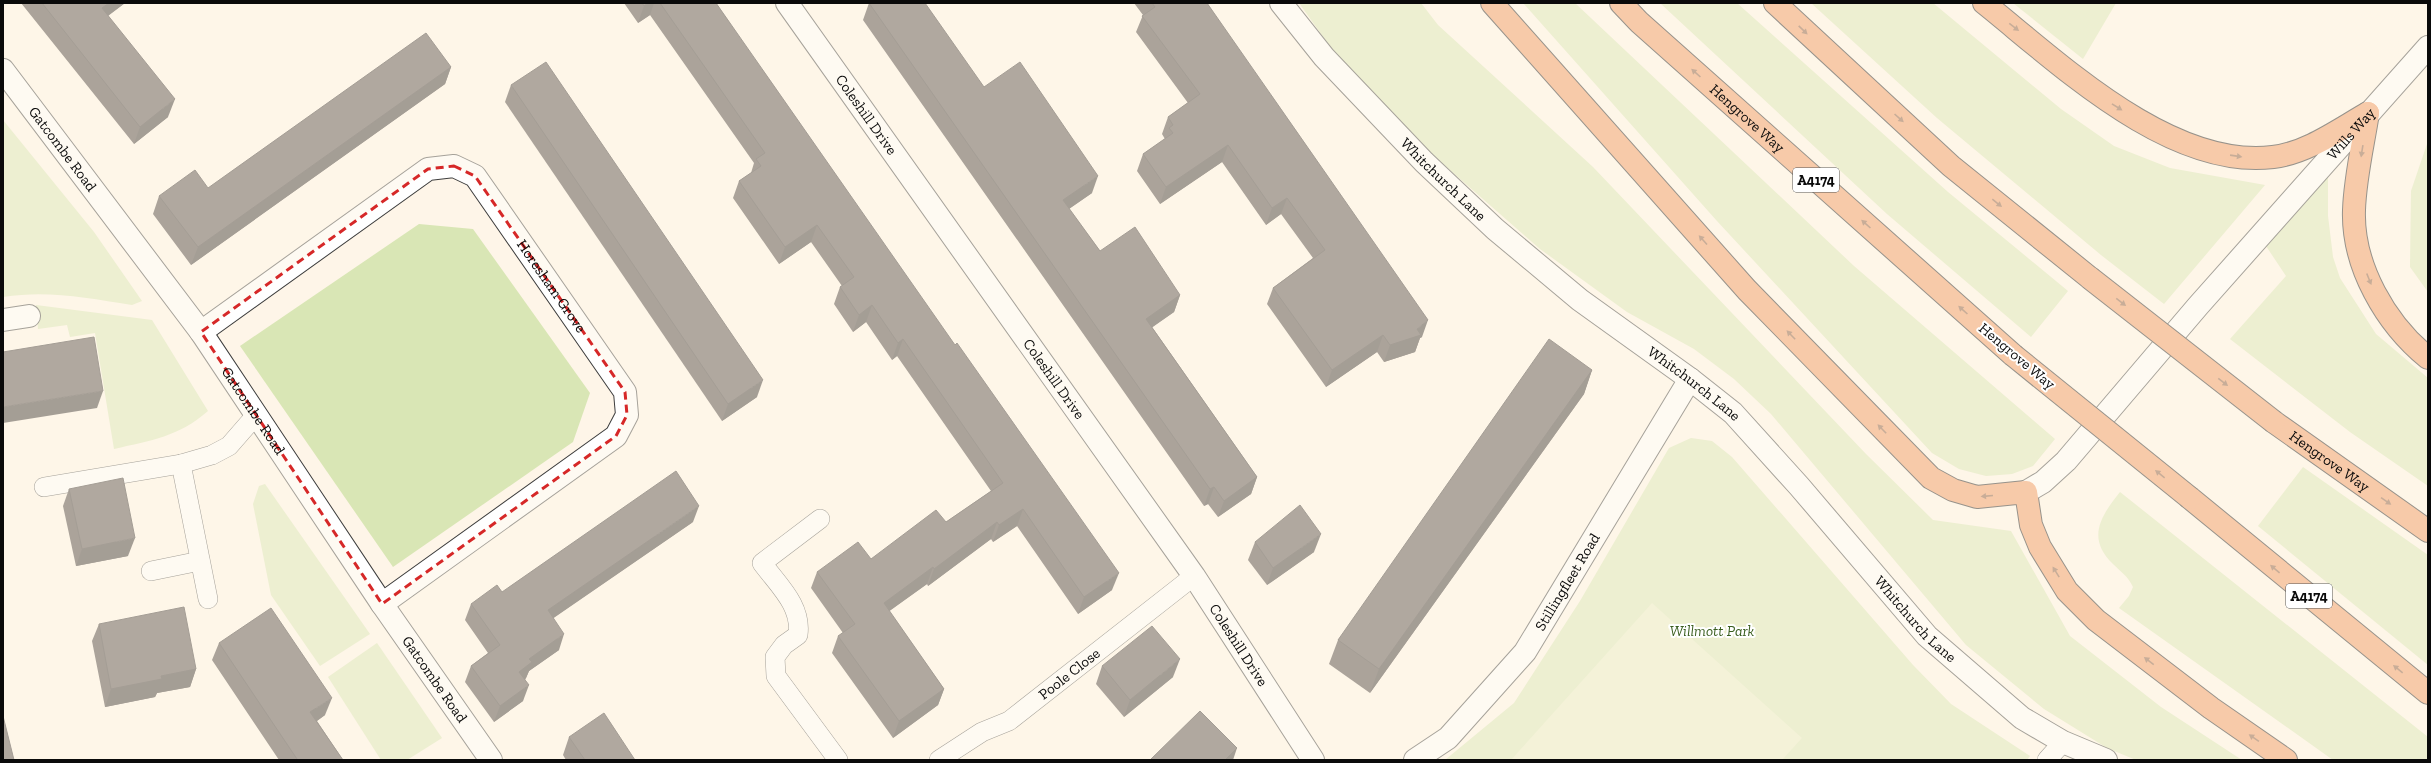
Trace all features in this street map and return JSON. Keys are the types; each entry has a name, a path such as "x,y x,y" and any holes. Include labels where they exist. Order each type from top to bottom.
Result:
{"highway":[{"path":"1492,3 1747,290 1931,478 1953,490 1977,497 2026,492 2032,525 2040,548 2067,591 2102,624 2211,708 2286,760"},
{"name":"Hengrove Way","path":"1621,3 1645,27 2013,355 2428,693"},
{"name":"Hengrove Way","path":"1775,3 1951,166 2090,278 2274,422 2428,531"},
{"path":"1984,3 2109,102 2159,133 2199,148 2238,157 2272,157 2299,151 2368,113"},
{"path":"2368,113 2354,211 2359,245 2365,269 2375,296 2392,321 2428,358"}],"street":[{"name":"Coleshill Drive","path":"787,3 1194,576 1313,760"},
{"name":"Whitchurch Lane","path":"1281,3 1324,57 1424,162 1494,229 1580,300 1690,379 1733,413 1799,486 1927,636 2022,718 2063,742 2106,760"},
{"name":"Wills Way","path":"2026,492 2043,482 2066,461 2274,219 2428,47"},
{"name":"Gatcombe Road","path":"3,70 201,332 382,604 491,760"},
{"name":"Horesham Grove","path":"201,332 428,169 454,166 475,176 625,392 627,416 616,436 382,604"},
{"path":"3,320 29,316"},
{"name":"Stillingfleet Road","path":"1416,760 1448,738 1525,652 1690,379"}],"lane":[{"path":"44,487 181,464 212,455 229,446 256,415"},
{"path":"181,464 208,599"},
{"path":"820,519 762,563 794,606 800,623 798,635 784,645 774,657 776,676 838,760"},
{"path":"151,571 200,561"},
{"name":"Poole Close","path":"939,760 982,732 1009,721 1194,576"},
{"path":"2047,760 2063,742"}],"highlighted area":[{"path":"454,166 475,176 625,392 627,415 616,436 382,604 201,332 428,169"}],"green space":[{"path":"1299,3 1421,3 1438,25 1593,167 1866,454 1933,520 2011,531 2070,636 2161,707 2242,760 2136,760 2107,748 2044,709 1966,645 1771,414 1734,379 1694,349 1627,312 1540,249 1419,143 1331,48"},
{"path":"1523,3 1575,3 1854,266 2055,439 2033,466 2012,474 1986,476 1959,469 1932,453 1717,221"},
{"path":"1660,3 1737,3 1948,192 2068,291 2031,337 1887,214"},
{"path":"1811,3 1933,3 2061,109 2114,146 2170,168 2265,185 2164,304 2101,255 1937,118"},
{"path":"2013,3 2116,3 2083,59"},
{"path":"3,120 94,232 142,301 132,305 68,296 36,294 3,297"},
{"path":"2428,141 2428,292 2410,267 2411,191"},
{"path":"2328,177 2328,216 2333,257 2340,278 2376,334 2428,378 2428,486 2350,432 2230,339 2286,276 2266,246"},
{"path":"419,224 473,229 590,393 573,442 393,567 240,346"},
{"path":"36,305 152,320 208,411 186,427 175,432 153,440 114,449 95,333 70,337 67,325 38,329"},
{"name":"Willmott Park","path":"1691,438 1712,441 1732,457 1913,665 1951,704 2030,756 2027,760 1445,760 1514,703 1580,601 1669,448"},
{"path":"2303,467 2428,555 2428,665 2258,526"},
{"path":"265,484 370,634 320,666 271,595 253,504 259,486"},
{"path":"2120,492 2428,737 2428,760 2333,760 2119,608 2129,596 2133,587 2127,577 2105,554 2100,545 2098,536 2102,518"},
{"path":"1652,603 1802,738 1782,760 1511,760"},
{"path":"377,643 442,738 407,760 381,760 328,677"}],"building":[{"path":"42,3 109,3 102,8 175,99 140,127"},
{"path":"660,3 716,3 955,345 957,343 1119,573 1084,597 1023,509 999,525 997,522 934,569 933,567 884,603 944,689 899,721 838,636 855,624 817,572 858,542 871,559 936,510 946,522 1003,483 903,339 898,343 872,305 859,315 840,287 854,277 817,225 785,247 739,181 761,166 756,159 765,153"},
{"path":"869,3 925,3 984,87 1020,62 1098,176 1063,200 1100,251 1135,227 1180,295 1146,319 1257,477 1224,501 1214,487 1210,489"},
{"path":"1152,3 1207,3 1428,320 1417,329 1421,335 1390,345 1383,335 1332,370 1273,288 1325,250 1287,198 1272,208 1228,145 1166,187 1143,154 1173,133 1169,128 1173,125 1168,117 1200,94 1142,16 1155,7"},
{"path":"426,33 451,67 198,247 159,196 195,170 208,188"},
{"path":"546,62 763,380 728,404 511,85"},
{"path":"94,337 103,391 3,407 3,352"},
{"path":"1549,339 1592,370 1379,669 1338,640"},
{"path":"676,471 699,506 548,610 564,634 529,659 532,662 519,672 529,685 500,706 471,666 500,645 471,604 497,585 502,592"},
{"path":"123,478 135,538 82,549 69,489"},
{"path":"1300,505 1321,534 1273,568 1255,542"},
{"path":"184,607 196,669 161,676 162,679 111,689 99,624"},
{"path":"271,608 332,698 310,712 343,760 296,760 297,759 219,643"},
{"path":"1152,626 1180,659 1130,700 1102,666"},
{"path":"1200,711 1237,748 1225,760 1150,760"},
{"path":"604,713 635,760 585,760 569,737"},
{"path":"3,716 14,760 3,760"}]}
